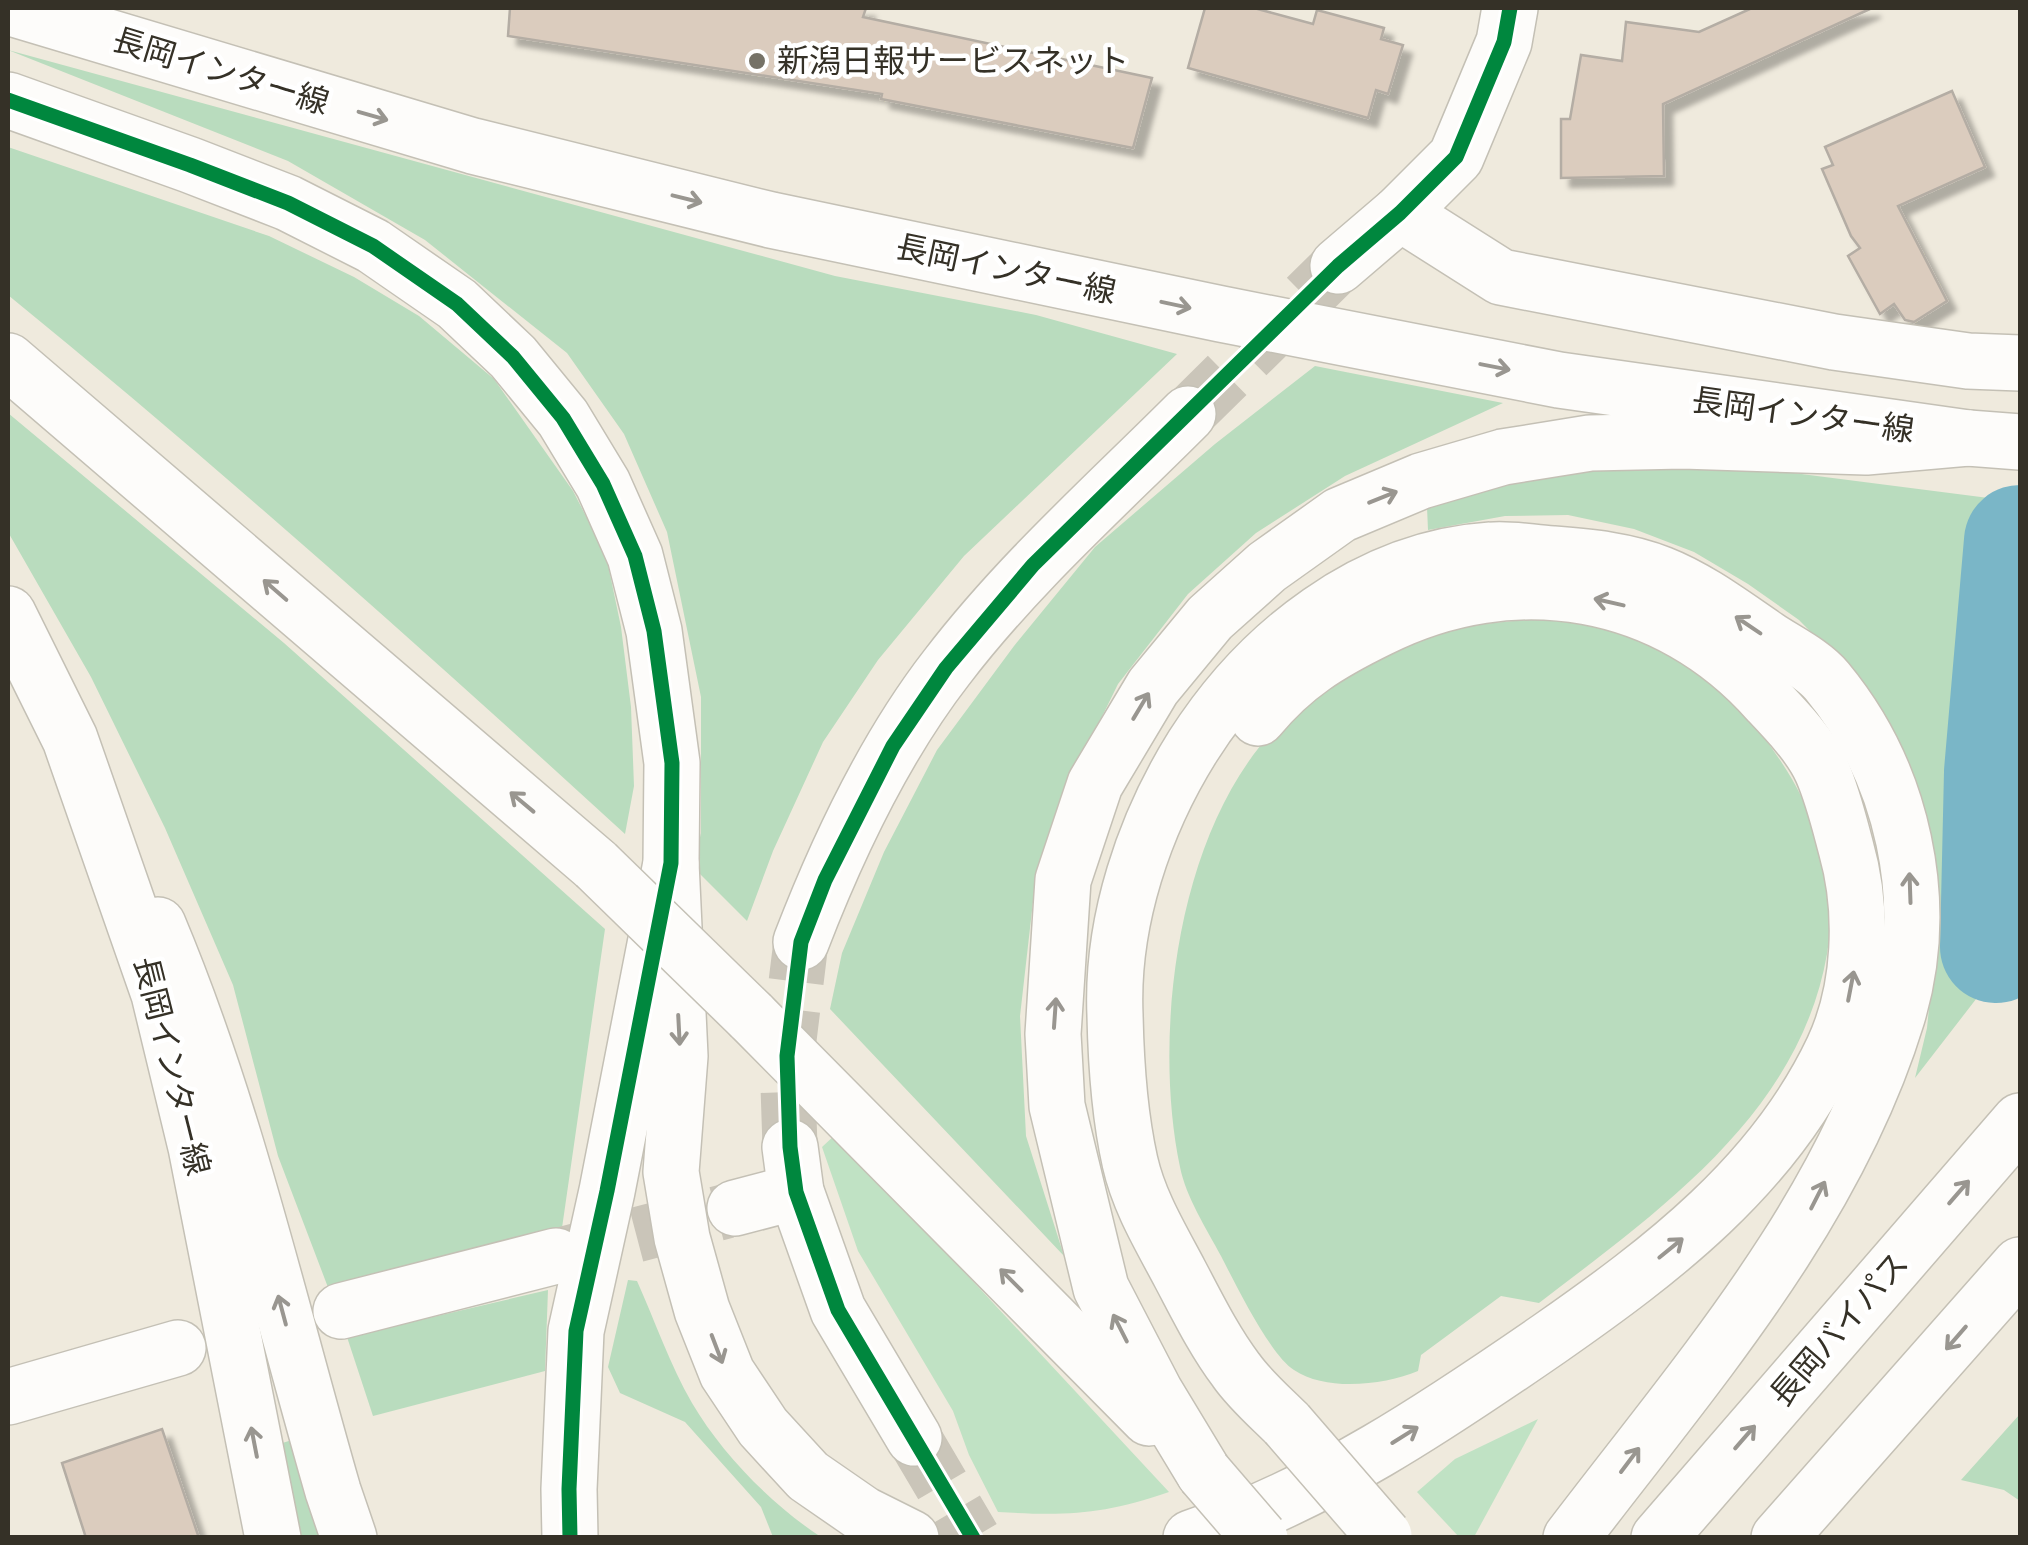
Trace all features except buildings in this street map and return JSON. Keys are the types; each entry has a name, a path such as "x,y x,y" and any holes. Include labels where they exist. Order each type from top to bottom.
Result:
{"main road":[{"name":"長岡インター線","path":"12,8 473,146 771,220 1559,380 1994,440"},
{"path":"1338,266 1400,213 1456,157 1504,42 1510,8"},
{"path":"8,100 288,204 373,246 456,304 513,357 563,418 602,484 635,556 654,631 672,764 671,863 680,1056 671,1172 682,1238 702,1310 726,1374 763,1427 808,1476 862,1514 911,1538"},
{"path":"1400,213 1501,278 1834,342 1968,361 2020,363"},
{"path":"8,361 596,865 752,1016 1204,1473 1260,1538"},
{"path":"802,942 825,880 893,746 946,668 1033,565 1188,414"},
{"path":"1204,1473 1155,1392 1101,1288 1057,1106 1053,1034 1063,880 1094,784 1152,687 1210,618 1267,567 1340,514 1437,476 1503,457 1590,443 1866,447 1994,440"},
{"path":"1384,1537 1236,1372 1148,1212 1131,1168 1120,1108 1114,979 1146,836 1171,781 1209,721 1250,672 1295,628 1361,586 1428,561 1493,549 1609,559 1662,574 1710,599 1823,675 1865,735 1890,793 1908,850 1912,932 1898,1013 1875,1075 1809,1212 1751,1301 1571,1538"},
{"path":"1176,1266 1152,1124 1146,1052 1147,986 1157,926 1171,869 1200,806 1234,747 1281,690 1329,653 1395,620 1447,602 1496,592 1558,592 1613,602 1658,616 1709,646 1754,685 1821,768 1854,875 1853,986 1834,1046 1803,1102 1770,1151 1734,1190 1692,1231 1612,1294 1463,1398 1354,1466 1283,1502 1191,1538"},
{"name":"長岡インター線","path":"8,614 70,739 159,994 196,1147 273,1538"},
{"path":"70,739 149,904 193,1008 252,1192 298,1368 349,1538"},
{"path":"570,1538 568,1489 576,1332 671,863"},
{"name":"長岡バイパス","path":"1659,1538 2020,1122"},
{"path":"735,1208 793,1170 838,1310 914,1438"},
{"path":"341,1311 556,1256"},
{"path":"1779,1538 2020,1264"},
{"path":"8,1397 178,1348"}],"green space":[{"path":"8,50 835,276 1036,315 1177,354 964,556 878,660 823,742 773,851 747,921 693,867 701,833 701,697 667,532 624,434 567,353 425,240 288,161"},
{"path":"8,147 269,236 354,277 419,316 494,379 573,491 606,555 621,627 631,707 634,786 625,834 320,560 8,295"},
{"path":"1315,366 1503,403 1345,476 1256,533 1188,594 1118,684 1067,788 1034,893 1020,1016 1026,1136 1064,1256 830,1009 842,953 884,852 937,750 1014,646 1095,547 1215,444"},
{"path":"8,413 284,643 605,929 562,1228 329,1290 278,1156 233,985 165,828 91,677 8,532"},
{"path":"1604,465 1770,470 2012,501 1988,783 1984,946 1990,981 1915,1078 1927,1028 1936,939 1856,678 1799,620 1748,584 1694,552 1634,529 1568,515 1505,516 1428,530 1427,507 1480,488"},
{"path":"1550,618 1620,632 1704,671 1730,693 1780,760 1815,829 1828,878 1827,954 1812,1011 1787,1063 1718,1154 1631,1232 1539,1303 1501,1296 1421,1355 1418,1371 1404,1376 1356,1384 1307,1377 1274,1350 1254,1318 1197,1212 1180,1167 1169,1051 1183,924 1199,863 1223,805 1254,755 1292,713 1325,688 1385,653 1426,636 1471,626"},
{"path":"2020,646 2017,969 2007,948 2010,772"},
{"path":"836,1134 1169,1492 1084,1512 998,1512 969,1455 953,1411 858,1251 822,1147"},
{"path":"628,1280 637,1281 684,1388 718,1441 767,1494 821,1537 773,1537 761,1507 685,1422 620,1393 608,1367"},
{"path":"548,1290 545,1371 373,1416 347,1337"},
{"path":"2020,1414 2020,1501 2004,1490 1961,1480"},
{"path":"1538,1419 1474,1537 1459,1537 1417,1492 1455,1459"},
{"path":"292,1440 329,1537 297,1537 276,1445"}],"waterway":[{"path":"1996,947 2000,772 2020,541"}],"tunnel":[{"path":"1188,414 1338,266"},
{"path":"790,1147 787,1056 801,942"},
{"path":"556,1256 727,1211"},
{"path":"914,1438 973,1538"}],"cycle path":[{"path":"973,1538 838,1310 796,1192 790,1147 787,1056 801,942 825,880 893,746 946,668 1033,565 1338,266 1400,213 1456,157 1504,42 1510,8"},
{"path":"8,100 288,203 373,246 457,304 513,357 563,418 603,484 635,556 654,631 672,763 671,863 576,1331 570,1538"}],"place":[{"name":"新潟日報サービスネット","path":"757,61"}]}
